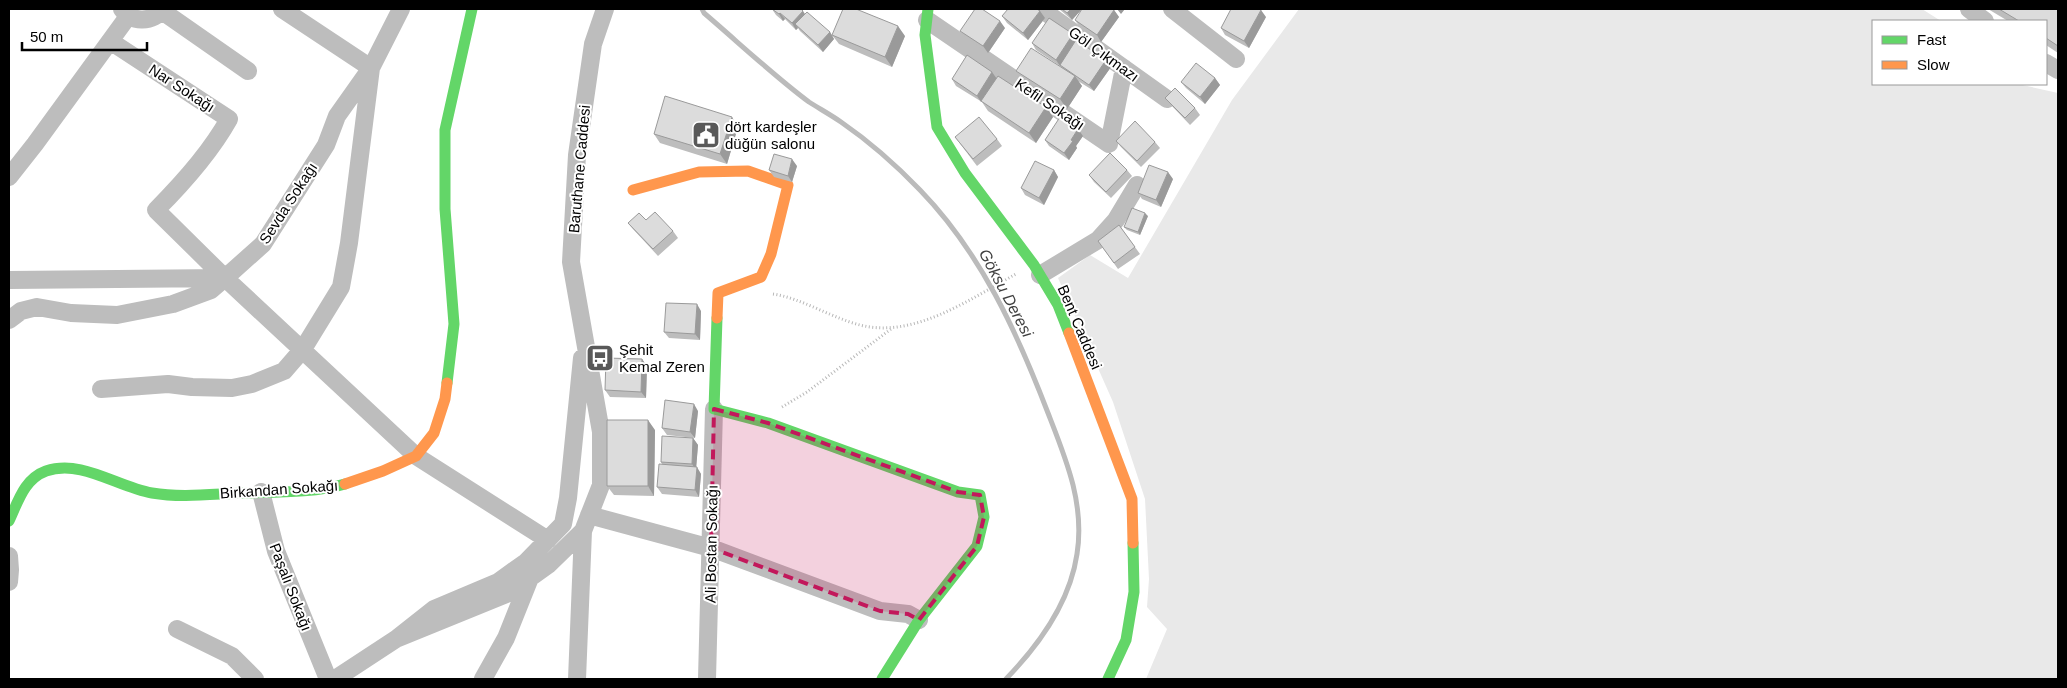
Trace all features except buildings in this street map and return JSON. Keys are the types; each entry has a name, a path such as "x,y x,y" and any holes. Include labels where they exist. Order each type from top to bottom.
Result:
{"street":[{"path":"101,389 168,384 232,388 252,384 284,372 303,349 341,287 349,244 371,68 282,9"},
{"name":"Sevda Sokaḡı","path":"9,320 21,312 37,307 71,313 117,315 173,304 211,290 263,244 326,144 338,116 371,68 401,9"},
{"name":"Birkandan Sokağı","path":"9,521 27,483 44,472 63,467 97,475 151,493 188,495 337,486 383,471 416,456 434,433 445,398 454,324 445,208 445,130 472,9"},
{"name":"Baruthane Caddesi","path":"584,330 571,262 577,155 592,44 605,9"},
{"name":"Göl Çıkmazı","path":"1041,9 1166,98"},
{"path":"1172,9 1236,59"},
{"path":"1969,9 1984,20"},
{"path":"10,172 110,42 125,12 135,19 144,20 156,16 163,10 248,71"},
{"name":"Kefil Sokağı","path":"928,14 1109,144 1124,68"},
{"name":"Bent Caddesi","path":"928,14 925,35 937,127 964,173 1037,270 1058,305 1132,499 1134,592 1126,640 1108,679"},
{"name":"Nar Sokağı","path":"110,42 229,119 217,140 181,186 156,210 225,278"},
{"path":"2047,63 2058,70"},
{"path":"632,190 699,172 748,171 788,185 771,254 761,276 718,293 714,409 761,422 958,492 980,495 984,517 977,546 919,620 882,679"},
{"path":"1037,270 1098,240 1116,220 1137,185"},
{"path":"9,280 225,278 416,456 548,540"},
{"path":"577,679 586,523 601,485 601,432 584,330"},
{"path":"335,679 396,639 434,609 498,582 526,562 563,524 568,498 578,407 584,330"},
{"name":"Ali Bostan Sokağı","path":"710,678 714,409"},
{"name":"Paşalı Sokağı","path":"262,492 276,551 328,679"},
{"path":"586,523 711,548 880,612 908,614 919,620"},
{"path":"396,639 509,593 548,565 586,523"},
{"path":"9,556 9,582"},
{"path":"483,679 506,638 530,578"},
{"path":"177,629 232,656 255,679"}],"path":[{"path":"771,294 779,295 861,325 891,329 915,325 1037,270"},
{"path":"761,422 807,392 891,329"}],"highlighted area":[{"path":"714,409 768,423 958,492 980,495 984,517 977,546 919,620 908,614 880,611 711,548"}],"shaded area":[{"path":"1299,9 1922,9 1939,20 1872,20 1872,85 2022,85 2058,93 2058,679 1146,679 1167,629 1147,607 1149,579 1145,499 1113,402 1058,278 1090,255 1128,278 1232,100"}],"waterway":[{"name":"Göksu Deresi","path":"702,9 704,13 783,81 809,102 837,119 862,138 920,190 942,214 979,267 1010,323 1024,353 1067,465 1076,500 1079,535 1073,572 1060,606 1030,652 1006,679"}],"traffic: fast":[{"path":"447,383 454,324 445,209 445,130 472,9"},
{"path":"928,9 925,35 937,127 965,173 1034,265 1058,305 1069,333"},
{"path":"717,318 714,409 768,423 958,492 980,495 984,517 977,546 919,620 882,679"},
{"path":"9,521 27,485 38,475 59,468 86,471 139,490 174,495 294,492 345,484"},
{"path":"1108,679 1126,640 1134,592 1133,543"}],"traffic: slow":[{"path":"633,190 699,172 748,171 788,185 771,254 761,277 718,293 717,318"},
{"path":"1069,333 1132,499 1133,543"},
{"path":"345,484 383,471 416,456 434,433 445,399 447,383"}],"place":[{"name":"dört kardeşler düğün salonu","path":"706,135"},
{"name":"Şehit Kemal Zeren","path":"600,358"}]}
